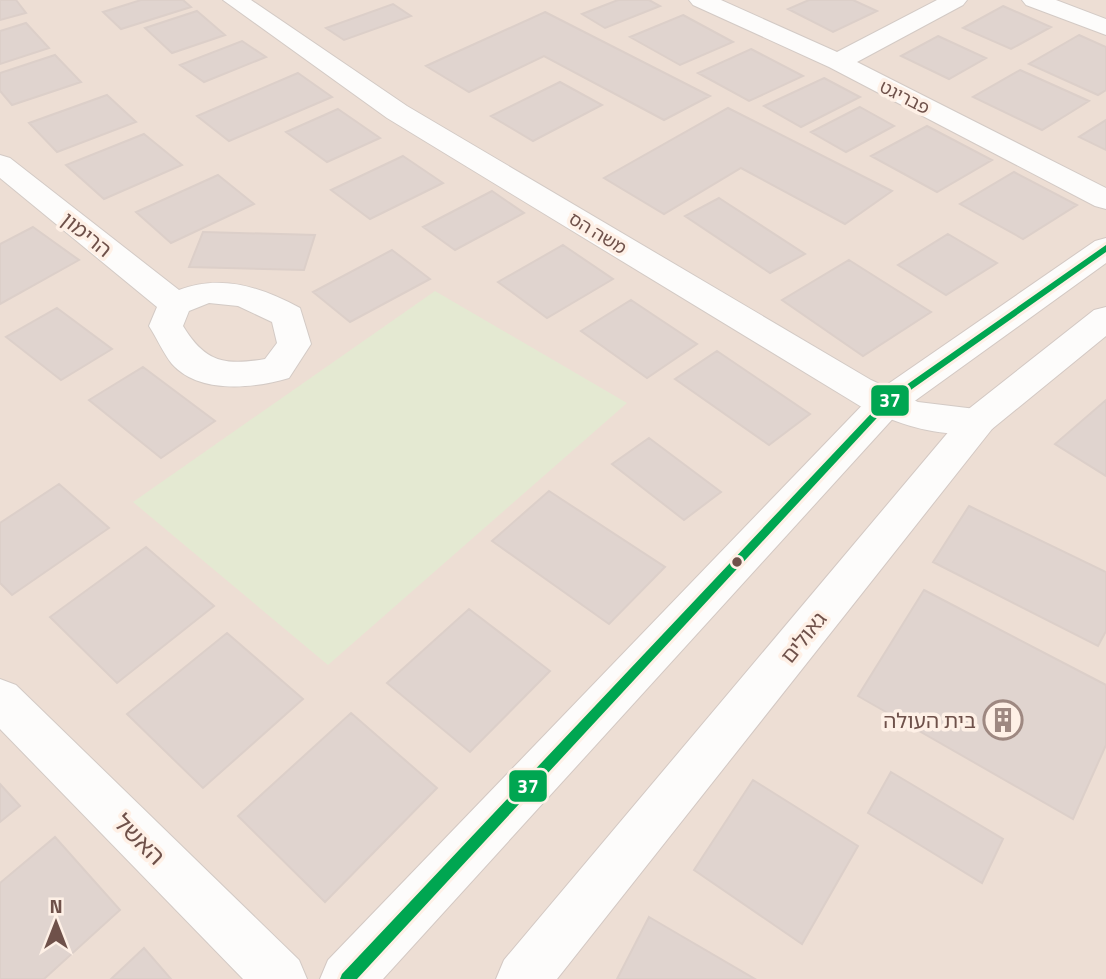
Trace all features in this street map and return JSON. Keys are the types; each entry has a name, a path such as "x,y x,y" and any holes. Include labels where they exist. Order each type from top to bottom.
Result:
{"street":[{"name":"משה הס","path":"234,0 397,113 886,404 946,422 979,421"},
{"name":"פבריגט","path":"701,0 838,62 1106,200"},
{"path":"838,62 955,0"},
{"path":"1034,0 1106,28"},
{"name":"הרימון","path":"0,164 175,304"},
{"path":"347,979 886,404 1106,248"},
{"name":"גאולים","path":"523,979 979,421 1106,318"},
{"name":"האשל","path":"0,699 280,979"}],"shaded area":[{"path":"0,0 1106,0 1106,979 0,979"}],"green space":[{"path":"435,291 627,403 328,665 133,502"}],"building":[{"path":"0,0 16,0 26,13 0,20"},
{"path":"141,0 183,0 191,7 121,29 103,12"},
{"path":"618,0 649,0 660,6 605,28 582,14"},
{"path":"809,0 853,0 877,11 833,32 788,9"},
{"path":"393,4 411,16 344,40 326,28"},
{"path":"1003,6 1051,27 1011,49 963,28"},
{"path":"197,11 225,35 172,53 145,28"},
{"path":"545,12 710,96 664,120 544,56 469,92 426,66"},
{"path":"683,15 733,42 680,65 630,37"},
{"path":"26,23 49,48 0,64 0,31"},
{"path":"1079,35 1106,47 1106,90 1098,95 1029,64"},
{"path":"938,36 986,58 949,79 901,56"},
{"path":"242,41 266,57 204,82 180,65"},
{"path":"751,49 803,76 749,101 698,73"},
{"path":"55,55 81,82 12,105 0,91 0,73"},
{"path":"1020,70 1089,101 1042,130 973,97"},
{"path":"298,73 332,97 229,141 197,116"},
{"path":"824,78 860,97 801,127 764,106"},
{"path":"560,82 602,105 533,141 491,116"},
{"path":"107,95 136,122 57,152 29,123"},
{"path":"860,107 894,126 846,152 811,132"},
{"path":"728,108 892,191 845,224 741,168 664,214 604,178"},
{"path":"338,109 380,138 327,162 286,132"},
{"path":"1106,120 1106,150 1079,137"},
{"path":"927,126 992,160 937,192 871,156"},
{"path":"144,134 182,165 104,199 66,165"},
{"path":"403,156 443,183 370,219 331,190"},
{"path":"1014,172 1077,205 1023,239 960,204"},
{"path":"218,175 254,204 171,243 136,212"},
{"path":"492,191 524,213 455,250 423,227"},
{"path":"719,198 805,254 770,273 685,216"},
{"path":"33,227 79,260 0,304 0,244"},
{"path":"203,232 315,235 304,270 189,267"},
{"path":"948,234 997,263 946,295 898,265"},
{"path":"563,245 613,279 547,318 498,282"},
{"path":"392,250 430,279 350,322 313,292"},
{"path":"849,260 931,312 863,356 782,300"},
{"path":"631,300 697,344 647,378 581,331"},
{"path":"57,308 112,349 61,380 6,337"},
{"path":"717,351 810,414 769,445 675,379"},
{"path":"143,367 215,421 161,458 89,400"},
{"path":"1106,400 1106,476 1055,444"},
{"path":"649,438 721,492 684,520 612,464"},
{"path":"59,484 109,528 12,595 0,583 0,523"},
{"path":"549,491 665,567 609,624 492,541"},
{"path":"969,506 1106,572 1106,631 1098,646 933,562"},
{"path":"146,547 214,606 117,683 50,617"},
{"name":"בית העולה","path":"924,590 1106,685 1106,745 1073,819 858,696"},
{"path":"469,609 550,671 470,752 387,683"},
{"path":"227,633 303,699 203,788 127,714"},
{"path":"351,713 437,788 325,902 238,816"},
{"path":"891,772 1003,839 982,883 868,813"},
{"path":"753,780 858,846 802,944 694,870"},
{"path":"0,784 20,806 0,822"},
{"path":"55,837 120,910 44,979 0,979 0,883"},
{"path":"649,917 755,979 617,979"},
{"path":"144,948 171,979 111,979"}],"transit line":[{"name":"37","path":"347,979 885,404 1106,248"}],"place":[{"name":"בית העולה","path":"1003,720"}]}
